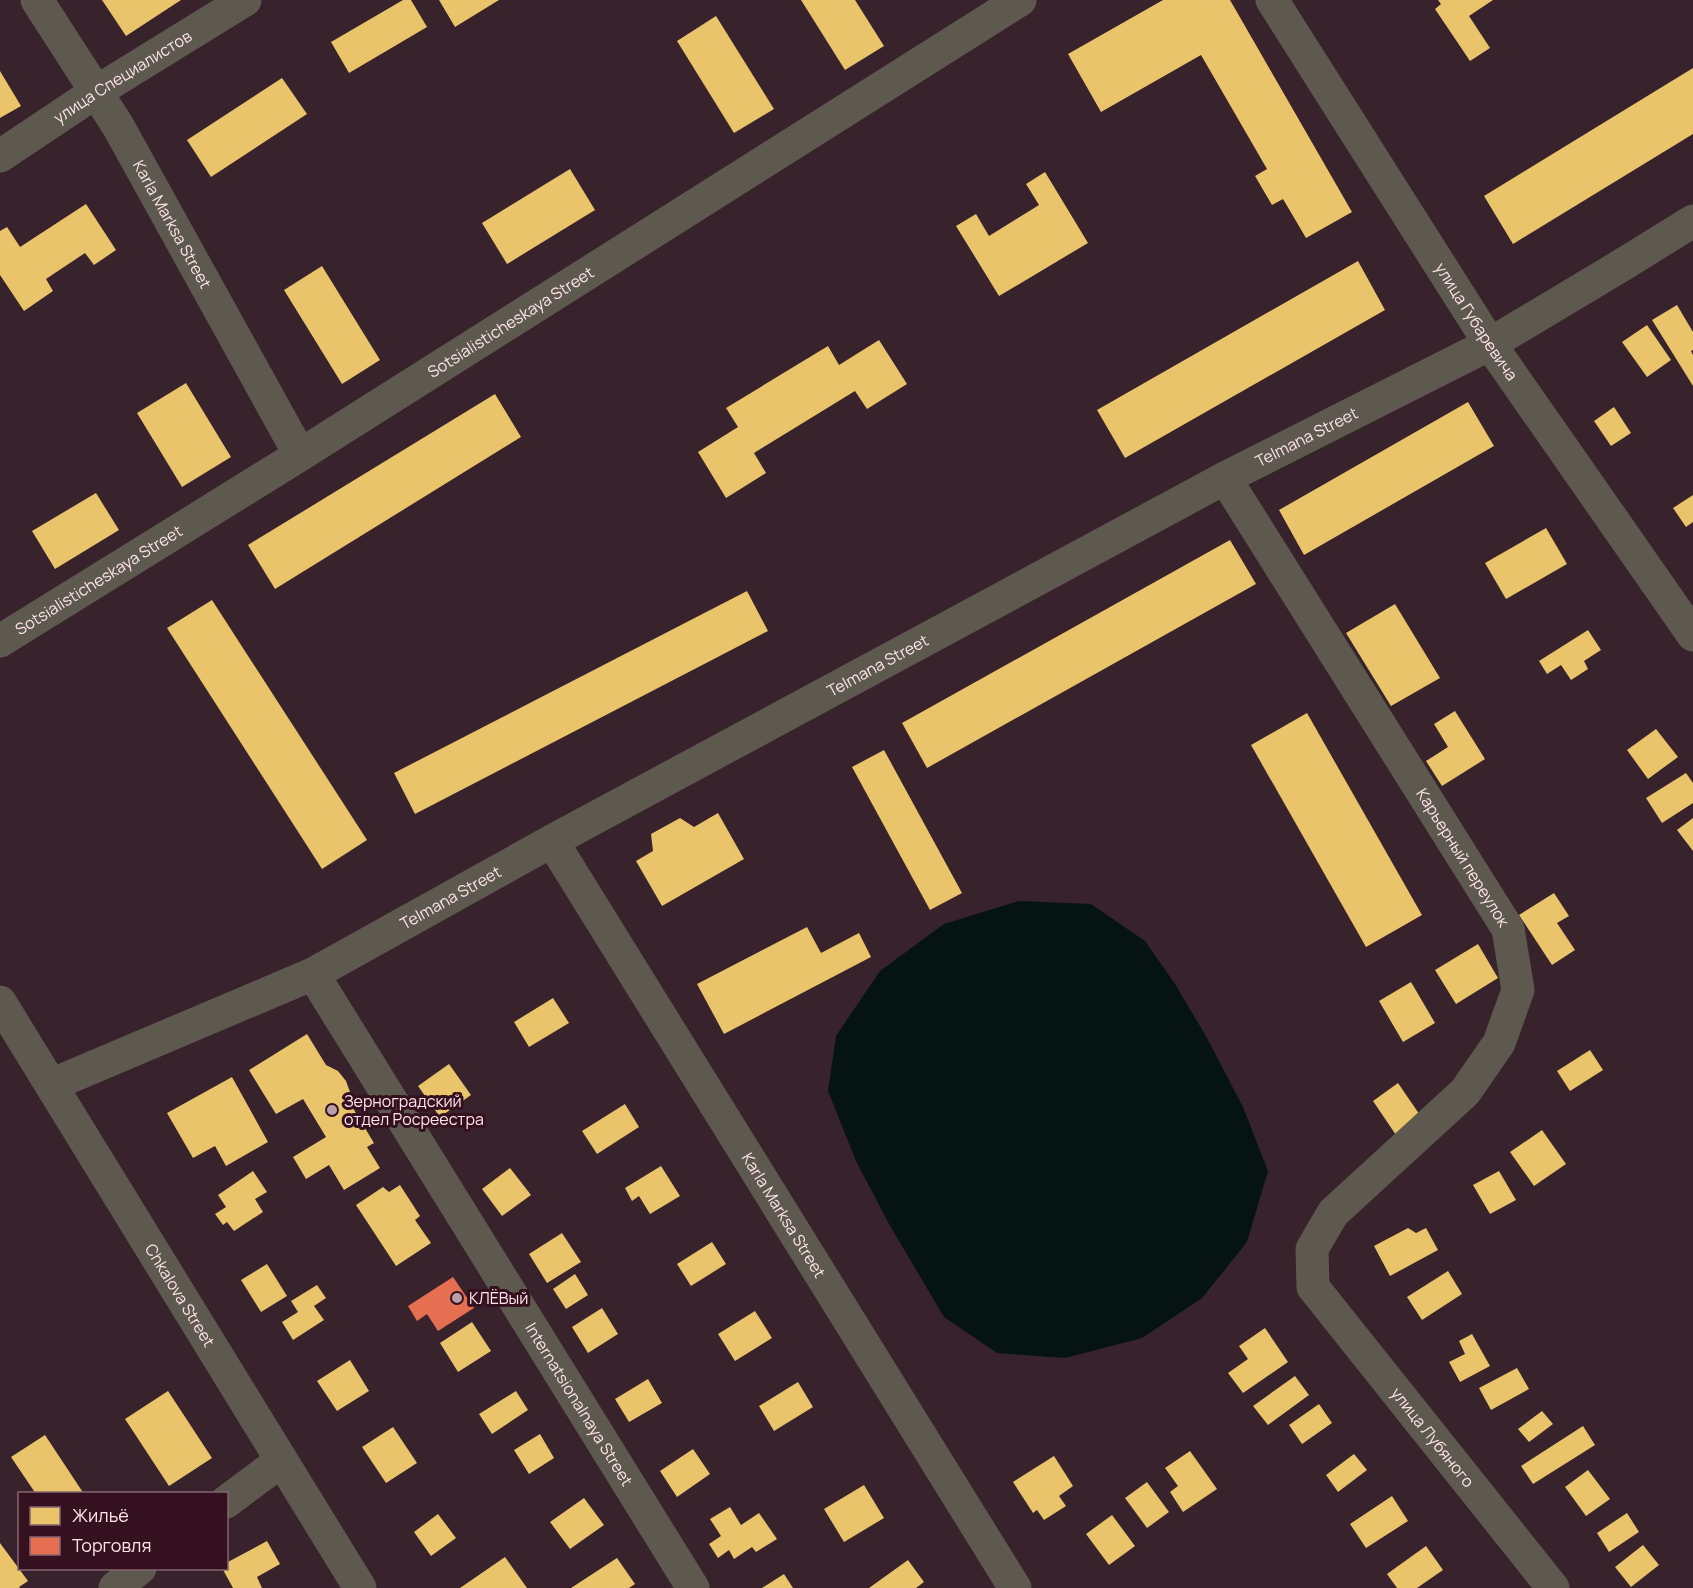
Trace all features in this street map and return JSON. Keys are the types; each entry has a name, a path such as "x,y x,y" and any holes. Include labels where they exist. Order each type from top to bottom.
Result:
{"street":[{"name":"Karla Marksa Street","path":"38,0 118,126 300,455"},
{"name":"улица Специалистов","path":"0,156 96,92 245,0"},
{"name":"Sotsialisticheskaya Street","path":"0,641 300,455 1020,0"},
{"name":"улица Губаревича","path":"1272,0 1490,344 1693,635"},
{"name":"Telmana Street","path":"51,1086 313,974 552,841 1225,478 1490,344 1693,220"},
{"name":"Карьерный переулок","path":"1225,478 1508,929 1518,990 1499,1043 1465,1092 1333,1213 1312,1249 1313,1287"},
{"name":"Karla Marksa Street","path":"552,841 1015,1588"},
{"name":"Internatsionalnaya Street","path":"313,974 693,1588"},
{"name":"Chkalova Street","path":"0,1002 360,1588"},
{"name":"улица Лубяного","path":"1313,1287 1553,1588"},
{"path":"228,1501 281,1461"},
{"path":"115,1588 139,1570"}],"shaded area":[{"path":"1019,901 1091,904 1145,941 1175,984 1207,1038 1243,1107 1268,1171 1247,1242 1202,1298 1142,1338 1065,1358 997,1353 944,1317 889,1224 856,1161 828,1091 836,1036 880,971 944,924"}],"building: Жильё":[{"path":"102,0 181,0 126,36"},
{"path":"403,0 411,0 427,27 349,73 331,42"},
{"path":"439,0 499,0 455,27"},
{"path":"801,0 855,0 884,46 845,70"},
{"path":"1163,0 1230,0 1352,212 1306,238 1283,199 1272,205 1255,176 1267,169 1201,55 1101,112 1068,54"},
{"path":"1438,0 1493,0 1469,16 1490,48 1470,61 1435,9 1441,4"},
{"path":"716,16 774,109 734,133 677,41"},
{"path":"1693,68 1693,134 1513,244 1484,196"},
{"path":"0,71 21,106 0,118"},
{"path":"282,78 307,114 211,177 187,140"},
{"path":"570,169 595,210 507,264 482,223"},
{"path":"1045,172 1088,243 999,296 956,226 976,214 989,236 1039,205 1026,184"},
{"path":"86,204 116,250 94,265 85,253 46,279 53,291 24,311 0,275 0,231 7,227 20,247"},
{"path":"1358,261 1385,310 1125,458 1097,410"},
{"path":"322,266 380,360 342,384 284,290"},
{"path":"1677,305 1693,332 1693,350 1691,351 1693,386 1652,320"},
{"path":"1647,325 1671,360 1647,377 1622,342"},
{"path":"879,340 907,384 867,409 855,391 754,453 766,473 726,498 698,452 738,427 726,408 828,346 839,365"},
{"path":"186,383 231,457 182,487 137,413"},
{"path":"495,394 521,437 275,589 248,545"},
{"path":"1468,402 1494,446 1304,555 1279,510"},
{"path":"1614,407 1631,433 1611,446 1594,421"},
{"path":"96,493 119,530 55,569 32,531"},
{"path":"1693,495 1693,522 1686,527 1673,508"},
{"path":"1546,528 1567,564 1506,599 1485,563"},
{"path":"1230,540 1256,584 927,768 902,723"},
{"path":"747,591 768,631 415,814 394,773"},
{"path":"212,600 367,840 322,869 167,628"},
{"path":"1395,604 1440,678 1391,706 1346,633"},
{"path":"1588,630 1601,650 1584,661 1588,669 1571,680 1561,665 1547,674 1539,661"},
{"path":"1455,711 1485,759 1442,786 1426,761 1448,747 1434,724"},
{"path":"1307,713 1422,915 1366,947 1251,745"},
{"path":"1656,729 1678,757 1648,779 1627,750"},
{"path":"884,750 962,893 930,910 852,767"},
{"path":"1686,773 1693,783 1693,803 1662,823 1646,798"},
{"path":"718,813 744,859 662,906 636,861 653,851 651,834 680,818 694,827"},
{"path":"1693,818 1693,851 1677,830"},
{"path":"1554,893 1569,916 1557,923 1575,950 1552,965 1519,915"},
{"path":"807,927 821,953 859,933 871,957 724,1034 697,984"},
{"path":"1478,944 1498,978 1456,1004 1435,970"},
{"path":"1411,982 1435,1023 1403,1042 1379,1001"},
{"path":"553,998 569,1023 529,1047 514,1022"},
{"name":"Зерноградский отдел Росреестра","path":"307,1034 326,1065 338,1071 346,1081 351,1105 374,1143 367,1147 380,1168 344,1190 329,1165 306,1179 293,1157 326,1137 303,1099 276,1114 249,1070"},
{"path":"1590,1050 1603,1070 1570,1091 1557,1071"},
{"path":"449,1064 471,1095 440,1117 418,1086"},
{"path":"232,1077 268,1142 226,1166 215,1146 193,1158 167,1113"},
{"path":"1398,1083 1424,1121 1398,1138 1373,1101"},
{"path":"625,1104 639,1127 597,1154 582,1131"},
{"path":"1542,1130 1566,1164 1534,1186 1510,1152"},
{"path":"661,1166 680,1196 650,1214 639,1196 632,1201 625,1188"},
{"path":"510,1168 531,1195 502,1216 482,1189"},
{"path":"253,1171 267,1192 255,1199 263,1212 234,1231 227,1222 223,1225 215,1214 226,1207 218,1195"},
{"path":"1499,1171 1516,1200 1490,1214 1473,1185"},
{"path":"400,1185 420,1216 415,1220 431,1243 396,1266 356,1205 383,1187 389,1192"},
{"path":"1408,1228 1416,1233 1426,1228 1438,1250 1390,1276 1374,1246"},
{"path":"562,1233 581,1262 547,1283 529,1254"},
{"path":"712,1242 726,1264 691,1286 677,1264"},
{"path":"267,1264 287,1296 261,1312 241,1280"},
{"path":"1448,1271 1462,1294 1422,1320 1407,1297"},
{"path":"575,1274 588,1295 566,1309 553,1289"},
{"path":"317,1285 326,1298 314,1306 324,1320 293,1340 282,1322 298,1312 291,1301"},
{"path":"602,1308 618,1334 588,1353 572,1327"},
{"path":"755,1311 772,1338 735,1361 718,1334"},
{"path":"472,1322 491,1351 458,1372 440,1343"},
{"path":"1265,1328 1288,1362 1243,1393 1228,1373 1248,1359 1239,1346"},
{"path":"1472,1334 1490,1366 1460,1382 1449,1362 1465,1354 1459,1341"},
{"path":"350,1360 369,1391 337,1411 317,1381"},
{"path":"1517,1368 1529,1389 1491,1410 1479,1388"},
{"path":"1295,1376 1309,1395 1268,1425 1253,1406"},
{"path":"648,1379 662,1403 629,1422 615,1399"},
{"path":"798,1382 813,1407 774,1431 759,1406"},
{"path":"168,1391 212,1458 169,1486 125,1419"},
{"path":"516,1391 528,1410 492,1434 479,1414"},
{"path":"1319,1404 1332,1423 1302,1444 1289,1425"},
{"path":"1542,1411 1553,1424 1529,1442 1518,1429"},
{"path":"1583,1426 1595,1445 1533,1484 1521,1466"},
{"path":"393,1427 417,1463 386,1483 362,1447"},
{"path":"540,1434 554,1458 529,1474 514,1450"},
{"path":"45,1435 83,1492 35,1492 11,1457"},
{"path":"693,1449 710,1474 677,1497 660,1471"},
{"path":"1190,1451 1217,1489 1183,1512 1170,1492 1178,1486 1165,1468"},
{"path":"1354,1454 1367,1470 1338,1492 1326,1475"},
{"path":"1054,1456 1073,1486 1059,1496 1066,1506 1044,1520 1037,1510 1033,1513 1013,1482"},
{"path":"1588,1470 1610,1499 1586,1516 1565,1487"},
{"path":"1147,1482 1169,1512 1147,1528 1125,1498"},
{"path":"864,1485 884,1518 844,1542 824,1509"},
{"path":"1392,1496 1408,1521 1366,1548 1350,1524"},
{"path":"584,1498 604,1525 570,1549 550,1522"},
{"path":"730,1507 741,1525 759,1513 777,1539 756,1552 752,1547 734,1559 729,1550 718,1558 709,1544 721,1536 710,1519"},
{"path":"1627,1513 1639,1532 1609,1552 1597,1533"},
{"path":"438,1514 456,1538 431,1556 414,1532"},
{"path":"1112,1515 1135,1546 1109,1565 1086,1534"},
{"path":"267,1541 280,1564 257,1577 262,1588 233,1588 223,1570 228,1570 228,1562"},
{"path":"0,1543 28,1581 20,1588 0,1588"},
{"path":"1643,1545 1659,1565 1631,1587 1615,1567"},
{"path":"1426,1546 1443,1570 1417,1588 1397,1588 1387,1574"},
{"path":"505,1557 527,1588 460,1588"},
{"path":"617,1558 635,1584 629,1588 571,1588"},
{"path":"908,1560 924,1582 916,1588 869,1588"},
{"path":"784,1574 793,1588 762,1588"}],"building: Торговля":[{"path":"453,1277 474,1308 438,1331 427,1314 417,1321 408,1306"}],"place":[{"name":"Зерноградский отдел Росреестра","path":"332,1110"},
{"name":"КЛЁВый","path":"457,1298"}]}
